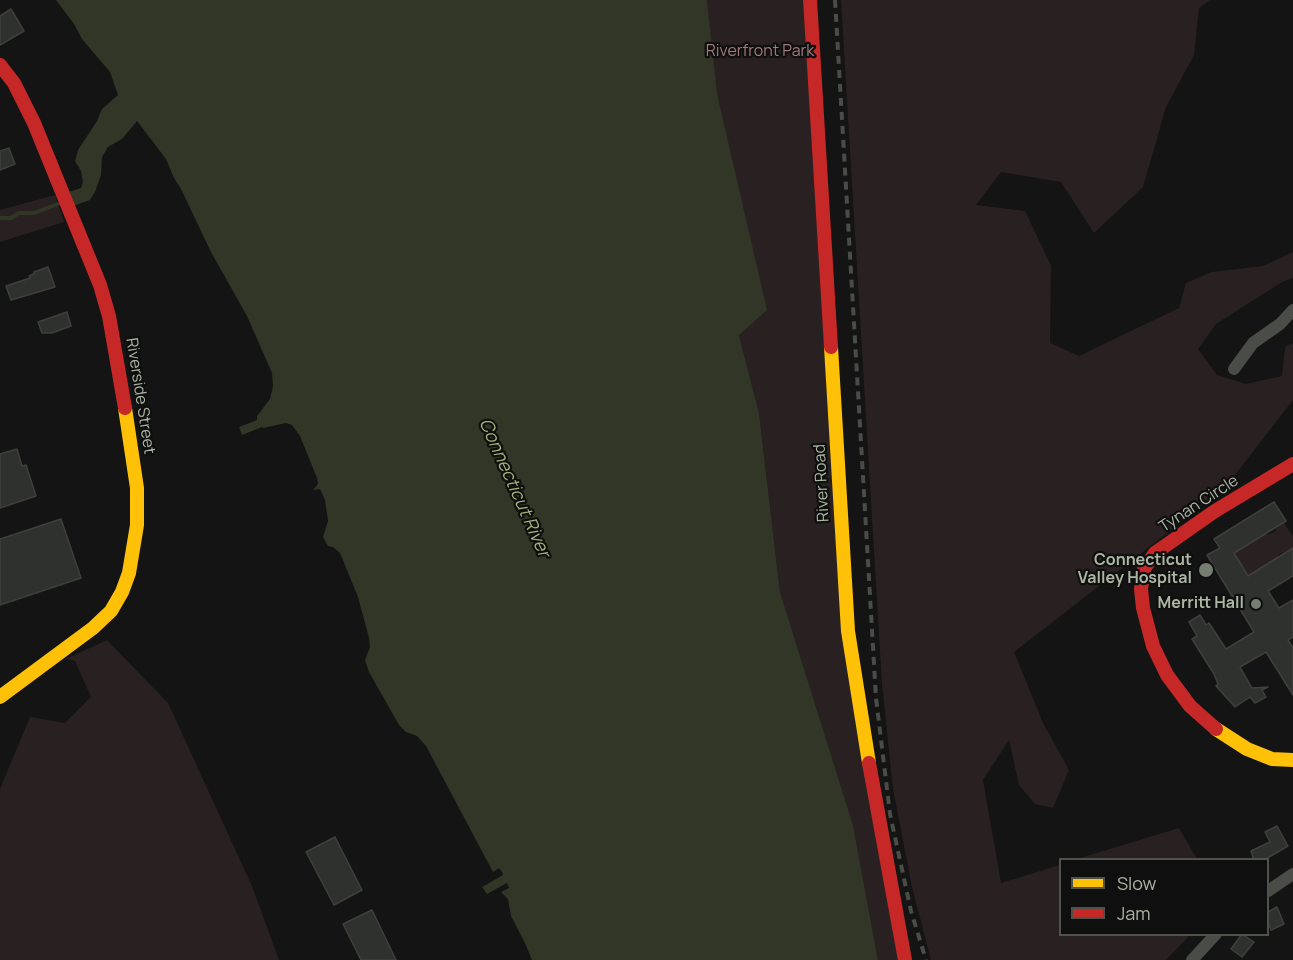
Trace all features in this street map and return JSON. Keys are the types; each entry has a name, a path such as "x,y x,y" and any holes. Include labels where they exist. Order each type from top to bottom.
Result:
{"street":[{"name":"River Road","path":"810,0 846,607 859,708 904,960"},
{"name":"Riverside Street","path":"0,65 14,83 34,123 89,257 110,316 131,439 137,488 137,525 129,573 122,592 111,611 93,628 0,697"},
{"path":"1233,369 1253,343 1280,324 1293,310"},
{"name":"Tynan Circle","path":"1293,464 1215,511 1155,553 1144,569 1141,590 1143,608 1153,646 1168,677 1190,706 1214,727 1247,749 1272,759 1293,760"},
{"path":"1269,890 1293,874"},
{"path":"1192,960 1214,936"}],"green space":[{"name":"Riverfront Park","path":"707,0 803,0 838,574 901,960 878,960 853,825 780,592 759,413 739,335"},
{"path":"841,0 1210,0 1199,8 1194,55 1166,107 1143,187 1094,233 1061,182 1001,172 976,205 1025,211 1051,266 1050,343 1079,356 1179,308 1186,283 1212,272 1263,266 1293,252 1293,278 1282,282 1216,324 1198,349 1217,375 1246,384 1282,376 1285,347 1293,343 1293,400 1224,489 1014,652 1043,723 1069,770 1053,808 1035,804 1019,785 1009,740 983,780 1001,883 1059,865 1059,936 1189,936 1166,960 931,960 912,887 893,789 882,684"},
{"path":"55,195 64,222 0,242 0,210"},
{"path":"1284,523 1293,536 1293,548 1278,555 1279,557 1248,576 1234,553 1266,533 1268,535 1276,531 1275,529"},
{"path":"107,640 168,703 252,886 279,960 0,960 0,789 30,717 65,723 91,697 75,661 66,659"},
{"path":"1179,828 1196,858 1080,858"}],"water":[{"name":"Connecticut River","path":"56,0 707,0 717,94 767,310 739,335 759,413 780,592 853,825 878,960 532,960 511,916 508,899 501,892 509,888 507,883 487,894 482,887 503,875 502,872 499,868 493,872 426,746 417,736 406,732 399,725 369,672 365,660 370,647 369,638 358,597 340,553 328,546 323,537 328,521 325,500 320,489 313,490 318,484 317,478 300,436 292,425 286,423 262,427 242,435 239,427 257,420 257,416 270,399 273,386 272,373 247,316 211,252 166,159 137,121 122,139 108,147 102,157 101,175 90,200 73,206 69,192 81,188 83,182 81,171 75,161 78,150 102,109 118,95 110,72 82,39"}],"building":[{"path":"11,9 24,31 0,45 0,16"},
{"path":"9,148 15,164 0,170 0,151"},
{"path":"48,267 55,287 11,300 6,286 30,278 29,276 34,272"},
{"path":"67,312 71,326 52,333 42,333 38,322"},
{"path":"17,449 22,466 26,465 36,496 0,508 0,454"},
{"name":"Merritt Hall","path":"1274,502 1286,521 1234,553 1248,576 1293,548 1293,576 1268,591 1279,608 1293,600 1293,637 1288,640 1293,648 1293,695 1266,652 1240,667 1252,688 1268,687 1262,690 1266,697 1255,703 1250,697 1235,707 1216,686 1218,684 1214,674 1192,639 1197,636 1189,622 1200,615 1206,625 1209,623 1226,649 1254,632 1207,555 1220,548 1214,539"},
{"path":"61,519 81,578 0,605 0,539"},
{"path":"1277,826 1288,846 1267,858 1253,858 1251,851 1270,842 1265,832"},
{"path":"335,837 362,890 334,905 306,852"},
{"path":"1277,907 1284,924 1271,930 1269,911"},
{"path":"372,910 396,960 361,960 343,924"},
{"path":"1241,936 1245,936 1254,942 1242,957 1231,949"}],"waterway":[{"path":"0,218 11,218 19,213 34,213 58,204"}],"railway":[{"path":"835,0 876,698 890,814 911,911 926,960"}],"traffic: slow":[{"path":"831,347 848,631 869,763"},
{"path":"0,697 93,628 111,611 122,592 129,573 137,525 137,488 125,408"},
{"path":"1216,729 1247,749 1272,759 1293,760"}],"traffic: jam":[{"path":"810,0 831,347"},
{"path":"0,65 14,83 34,123 100,285 109,316 125,408"},
{"path":"1216,729 1190,706 1167,675 1153,646 1143,608 1141,589 1144,569 1155,553 1215,511 1293,464"},
{"path":"869,763 905,960"}],"place":[{"name":"Connecticut Valley Hospital","path":"1206,570"},
{"name":"Merritt Hall","path":"1256,604"}]}
